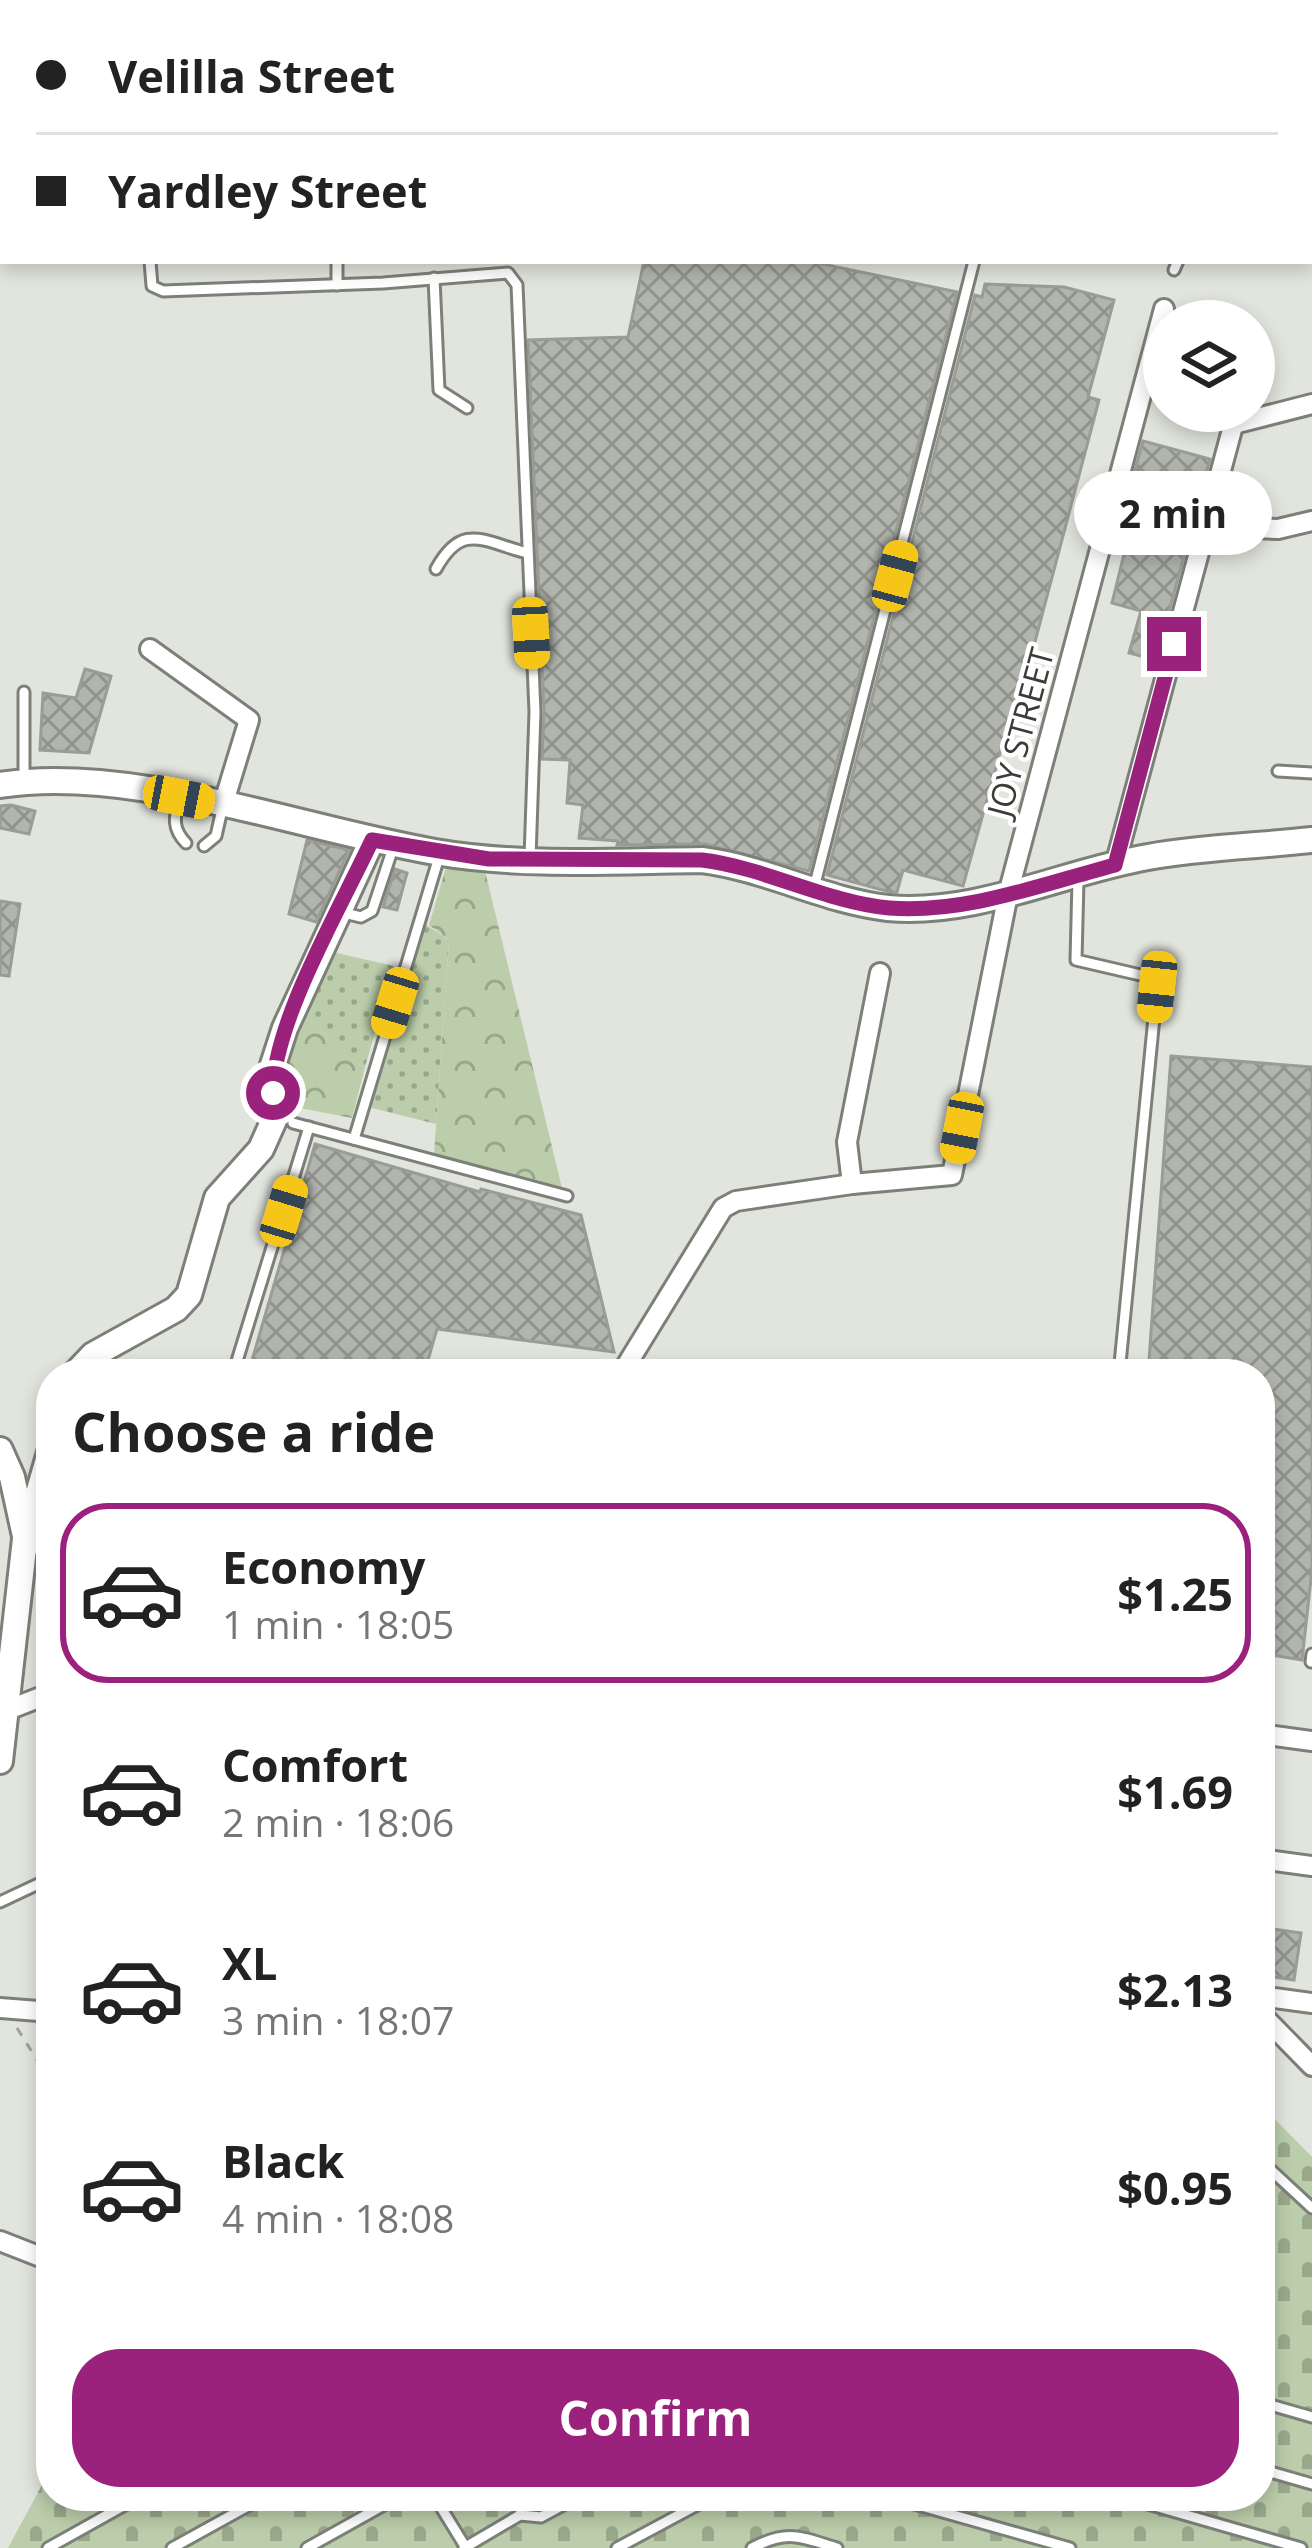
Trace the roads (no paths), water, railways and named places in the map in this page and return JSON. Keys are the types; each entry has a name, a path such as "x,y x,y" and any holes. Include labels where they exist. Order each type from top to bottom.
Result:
{"main road":[{"path":"12,783 92,781 179,797 379,853 731,864 891,908 957,904 1008,894 1149,856 1312,840"},
{"path":"89,1359 176,1309 189,1295 218,1198 261,1150 274,1120 273,1065 279,1046 339,912 379,853"},
{"path":"0,1450 12,1477 25,1540"},
{"path":"0,1761 8,1613 36,1501"}],"street":[{"name":"JOY STREET","path":"852,1184 952,1175 1008,894 1143,399"},
{"path":"1275,410 1312,404"},
{"path":"1115,865 1231,432"},
{"path":"1206,526 1278,530 1312,521"},
{"path":"150,649 250,720 223,806"},
{"path":"630,1359 723,1208 736,1201 852,1184 847,1142 880,973"},
{"path":"25,1540 36,1543"},
{"path":"5,1711 36,1700"},
{"path":"1275,1736 1312,1741"},
{"path":"1275,1861 1312,1866"},
{"path":"1275,1998 1312,2003"},
{"path":"0,2008 36,2011"},
{"path":"1275,2028 1312,2066"},
{"path":"0,2241 36,2255"}],"lane":[{"path":"150,264 152,286 163,291 508,273 518,285 535,712 530,860"},
{"path":"337,264 337,285"},
{"path":"814,888 973,264"},
{"path":"434,278 439,390 467,408"},
{"path":"436,569 457,539 469,537 526,553"},
{"path":"12,783 24,692"},
{"path":"1278,771 1312,772"},
{"path":"179,797 174,821 186,843"},
{"path":"204,846 216,836 223,806"},
{"path":"354,1138 440,852"},
{"path":"1078,874 1076,960 1149,977 1157,987 1120,1359"},
{"path":"293,1123 567,1196"},
{"path":"238,1359 309,1126"},
{"path":"0,1902 36,1885"},
{"path":"1275,2174 1312,2208"},
{"path":"1275,2406 1312,2416"},
{"path":"1275,2473 1312,2484"},
{"path":"48,2548 114,2511"},
{"path":"172,2548 239,2511"},
{"path":"307,2548 373,2511"},
{"path":"443,2511 465,2548 520,2515 541,2517 552,2511"},
{"path":"520,2515 521,2511"},
{"path":"617,2548 686,2511"},
{"path":"939,2511 1070,2548"},
{"path":"1172,2511 1301,2548"},
{"path":"752,2548 788,2534 837,2548"}]}
